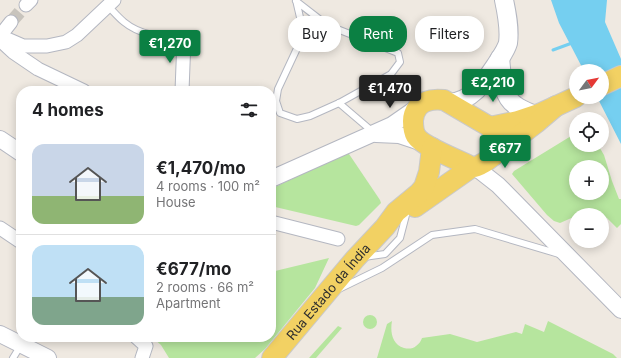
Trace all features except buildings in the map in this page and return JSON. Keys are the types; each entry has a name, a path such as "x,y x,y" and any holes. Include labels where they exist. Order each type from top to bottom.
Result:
{"main road":[{"path":"473,167 427,145 416,136 413,127 413,118 418,107 430,100 437,99 454,103 463,100 480,88 507,45 509,31 504,0"},
{"path":"500,58 503,85 508,97 516,106 535,115"},
{"path":"609,82 621,76"},
{"path":"480,88 478,114 494,132 496,148 492,156"},
{"path":"446,102 488,126 518,121 569,100"},
{"name":"Rua Estado da Índia","path":"385,227 406,215 420,203 473,167 480,166 536,124 556,106"},
{"name":"Rua Estado da Índia","path":"272,358 355,259 385,227 396,212 424,187 430,172 427,145"}],"street":[{"path":"11,22 0,36 23,46 47,46 66,42 78,35 111,3"},
{"path":"182,86 184,39"},
{"path":"0,40 13,52 38,69 74,86"},
{"path":"276,177 374,134 392,125 418,107"},
{"path":"374,134 399,135 427,145"},
{"path":"0,139 16,150"},
{"path":"492,156 490,169 492,176 498,185"},
{"path":"473,167 498,185 621,310"},
{"path":"276,223 338,239"},
{"path":"0,228 16,239"},
{"path":"0,334 17,351 48,358"},
{"path":"142,342 146,346 142,358"}],"lane":[{"path":"296,0 327,25 398,53 400,62 391,74 339,103 310,116 296,119 280,113 276,101 278,89 300,42 302,26 296,0"},
{"path":"111,3 124,22 140,32 161,37 184,39"},
{"path":"339,103 374,134"},
{"path":"355,259 385,254 400,238 406,215"},
{"path":"324,296 382,268 432,235 475,229 567,256"}],"green space":[{"path":"569,137 569,152 602,152 606,160 569,160 569,200 609,200 609,171 619,199 621,199 621,224 617,228 609,220 609,208 569,208 569,219 560,223 554,221 547,215 512,174 514,171"},
{"path":"345,153 349,154 381,203 359,225 356,226 276,207 276,187"},
{"path":"329,258 315,288 276,336 276,271"},
{"path":"370,315 375,317 377,322 375,327 370,329 365,327 363,322 365,317"},
{"path":"392,321 391,329 394,341 400,346 409,349 417,345 422,338 450,334 477,342 516,332 522,334 525,324 544,332 548,321 613,354 617,358 377,358 387,324"},
{"path":"338,326 342,328 316,358 309,358"},
{"path":"158,342 271,342 255,358 169,358"}],"water":[{"path":"551,0 607,0 605,22 621,59 621,144 609,120 609,112 605,112 601,104 609,104 609,64 580,64 559,23"}],"waterway":[{"path":"553,50 572,43"}],"tunnel":[{"path":"11,22 26,5"}]}
